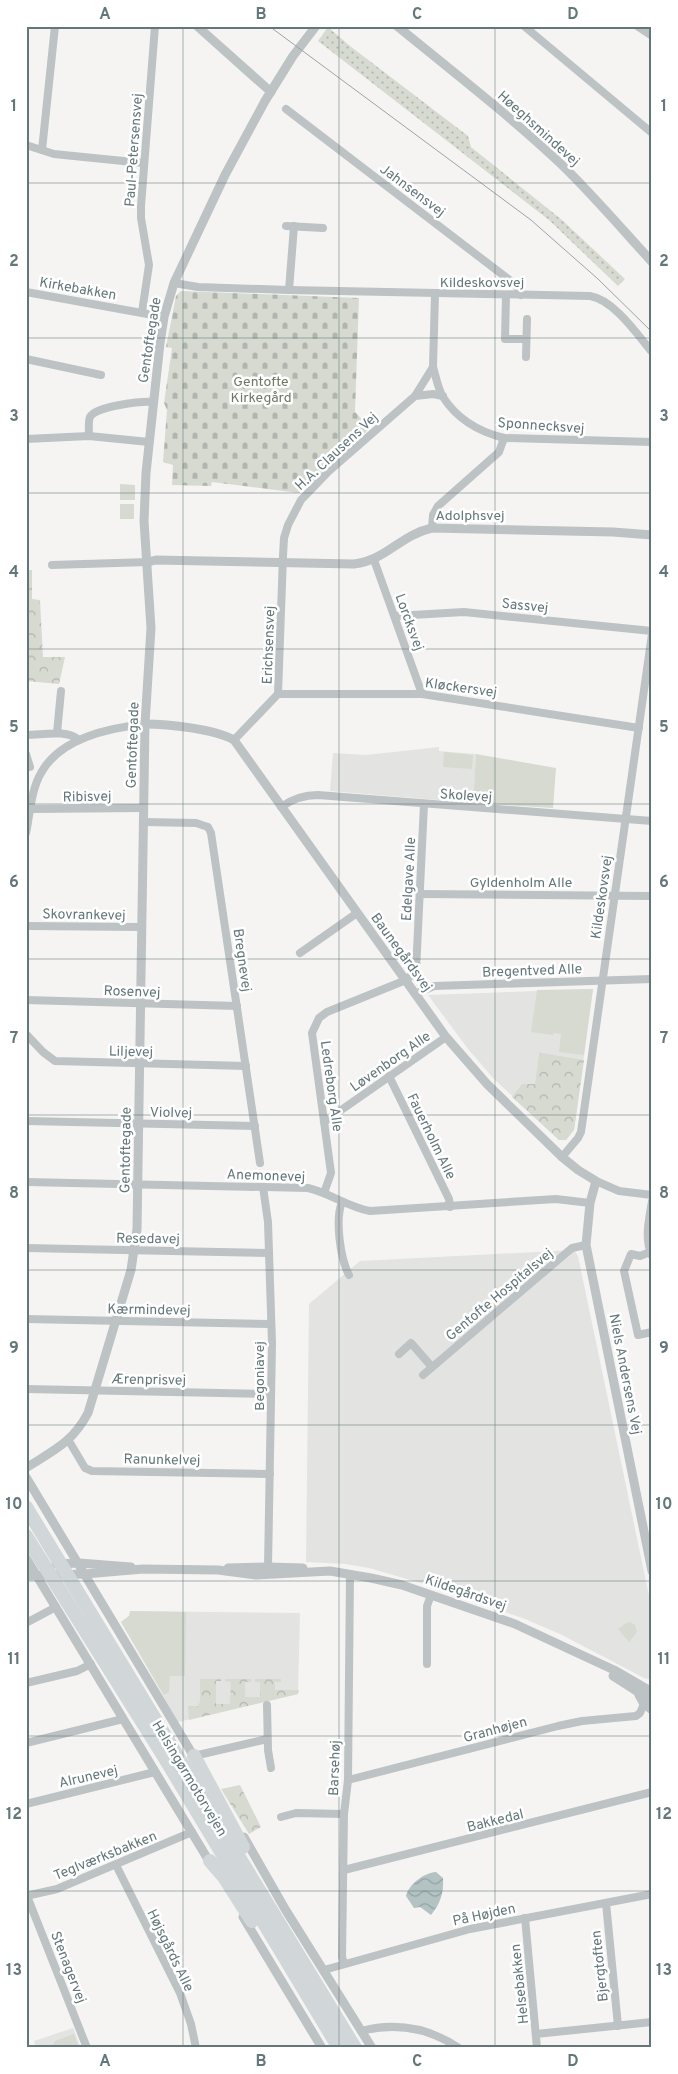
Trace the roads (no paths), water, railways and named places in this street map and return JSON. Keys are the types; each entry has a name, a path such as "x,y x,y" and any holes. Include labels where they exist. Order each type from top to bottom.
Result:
{"highway":[{"name":"Helsingørmotorvejen","path":"26,1507 355,2048"},
{"name":"Helsingørmotorvejen","path":"26,1536 162,1755 339,2048"},
{"path":"194,1756 221,1808 361,2048"},
{"path":"210,1861 224,1877 277,1960 290,1967"}],"street":[{"path":"42,150 55,26"},
{"name":"Paul-Petersensvej","path":"142,312 149,275 141,218 143,163 155,26"},
{"path":"197,26 271,92"},
{"name":"Gentoftegade","path":"26,1468 69,1442 80,1428 88,1413 131,1270 135,1250 138,1184 145,724 150,628 144,499 164,316 174,283 225,174 293,56 316,26"},
{"name":"Høeghsmindevej","path":"397,26 501,110 537,142 600,205 652,262"},
{"path":"524,26 652,133"},
{"path":"637,26 652,36"},
{"name":"Jahnsensvej","path":"286,109 516,285 521,294"},
{"path":"26,145 54,154 143,163"},
{"path":"289,290 290,226 323,228"},
{"name":"Kildeskovsvej","path":"174,283 180,286 198,287 596,297 605,302 626,322 652,352"},
{"name":"Kirkebakken","path":"26,292 164,316"},
{"path":"433,367 435,294"},
{"path":"506,294 505,339 526,339"},
{"path":"526,357 527,319"},
{"path":"26,359 101,375"},
{"name":"H.A. Clausens Vej","path":"283,563 284,538 291,518 301,500 329,472 415,396 433,367"},
{"name":"Sponnecksvej","path":"433,367 443,396 462,417 488,434 504,438 652,442"},
{"path":"415,396 433,394 443,396"},
{"path":"89,436 90,418 94,414 126,404 154,402"},
{"path":"26,439 89,436 149,442"},
{"path":"432,528 433,514 438,506 499,452 504,438"},
{"name":"Adolphsvej","path":"148,562 156,560 354,564 374,560 414,533 432,528 652,535"},
{"name":"Lorcksvej","path":"374,560 422,694"},
{"path":"52,565 148,562"},
{"name":"Erichsensvej","path":"234,740 278,694 283,563"},
{"name":"Sassvej","path":"395,616 464,612 652,633"},
{"name":"Kildeskovsvej","path":"562,1157 581,1132 652,633"},
{"path":"57,733 62,691"},
{"name":"Kløckersvej","path":"278,694 422,694 638,728"},
{"path":"26,833 36,786 44,769 66,747 79,740 117,728 160,724 224,734 234,740"},
{"path":"26,735 46,736 57,733 73,735 79,740"},
{"name":"Baunegårdsvej","path":"234,740 446,1037 486,1084 578,1170 596,1181 620,1191 652,1195"},
{"path":"26,754 30,767"},
{"name":"Skolevej","path":"281,807 289,802 313,795 652,821"},
{"name":"Edelgave Alle","path":"406,980 412,976 417,967 424,804"},
{"name":"Ribisvej","path":"31,809 144,808"},
{"name":"Bregnevej","path":"144,822 203,824 211,833 260,1162"},
{"name":"Gyldenholm Alle","path":"420,894 652,896"},
{"path":"300,953 357,913"},
{"name":"Skovrankevej","path":"26,926 142,927"},
{"name":"Bregentved Alle","path":"415,994 434,986 652,979"},
{"name":"Ledreborg Alle","path":"324,1193 331,1173 312,1032 315,1025 327,1012 406,980"},
{"name":"Rosenvej","path":"26,1000 237,1006"},
{"name":"Liljevej","path":"26,1034 42,1052 55,1060 246,1066"},
{"name":"Løvenborg Alle","path":"324,1122 446,1037"},
{"name":"Fauerholm Alle","path":"389,1076 449,1199 450,1207"},
{"name":"Violvej","path":"26,1122 254,1126"},
{"name":"Niels Andersens Vej","path":"596,1181 590,1203 586,1245 652,1571"},
{"name":"Anemonevej","path":"26,1182 308,1188 324,1193 358,1209 370,1211 556,1199 590,1203"},
{"name":"Begoniavej","path":"263,1186 268,1222 272,1394 268,1566"},
{"path":"342,1202 338,1216 344,1264 349,1275"},
{"path":"652,1202 646,1236 651,1254 640,1256 631,1254 624,1271 638,1335 652,1332"},
{"name":"Gentofte Hospitalsvej","path":"423,1375 572,1248 586,1245"},
{"name":"Resedavej","path":"26,1248 269,1254"},
{"name":"Kærmindevej","path":"26,1319 271,1324"},
{"path":"399,1354 411,1343 432,1367"},
{"name":"Ærenprisvej","path":"26,1389 272,1394"},
{"name":"Ranunkelvej","path":"69,1442 85,1468 92,1471 270,1474"},
{"path":"26,1477 76,1563 80,1574 194,1756 372,2048"},
{"path":"29,1563 76,1563 143,1569"},
{"path":"29,1563 39,1575 56,1607 322,2048"},
{"name":"Kildegårdsvej","path":"218,1570 268,1566 310,1568 319,1571"},
{"name":"Kildegårdsvej","path":"26,1576 143,1569 218,1570 256,1574 319,1571 350,1574 386,1581 430,1594 515,1624 597,1664 614,1670 651,1691"},
{"name":"Barsehøj","path":"344,1963 342,1957 344,1814 348,1780 350,1574"},
{"path":"427,1664 430,1594"},
{"path":"26,1623 56,1607"},
{"path":"26,1684 77,1671 91,1664"},
{"name":"Kildegårdsvej","path":"597,1664 638,1693 649,1705"},
{"path":"267,1705 271,1768"},
{"name":"Granhøjen","path":"348,1780 558,1726 582,1721 636,1716 649,1705"},
{"path":"26,1743 123,1718"},
{"path":"194,1756 268,1739"},
{"name":"Alrunevej","path":"26,1804 155,1772"},
{"name":"Bakkedal","path":"344,1870 652,1792"},
{"path":"281,1817 296,1813 344,1814"},
{"name":"Teglværksbakken","path":"27,1896 57,1889 192,1832"},
{"name":"Højsgårds Alle","path":"116,1865 180,1993 192,2024 196,2048"},
{"name":"På Højden","path":"324,1970 344,1963 402,1949 440,1936 652,1894"},
{"name":"Stenagervej","path":"27,1896 87,2048"},
{"name":"Bjergtoften","path":"606,1903 618,2026"},
{"name":"Helsebakken","path":"525,1918 538,2048"},
{"path":"536,2034 652,2022"},
{"path":"361,2031 385,2026 407,2027 425,2031 459,2048"}],"water":[{"path":"436,1872 443,1878 443,1889 437,1907 431,1915 420,1907 414,1908 406,1896 410,1887 418,1880 427,1874"}],"tram line":[{"path":"269,26 531,220 598,279 652,332"}],"park label":[{"name":"Gentofte Kirkegård","path":"261,390"}]}
